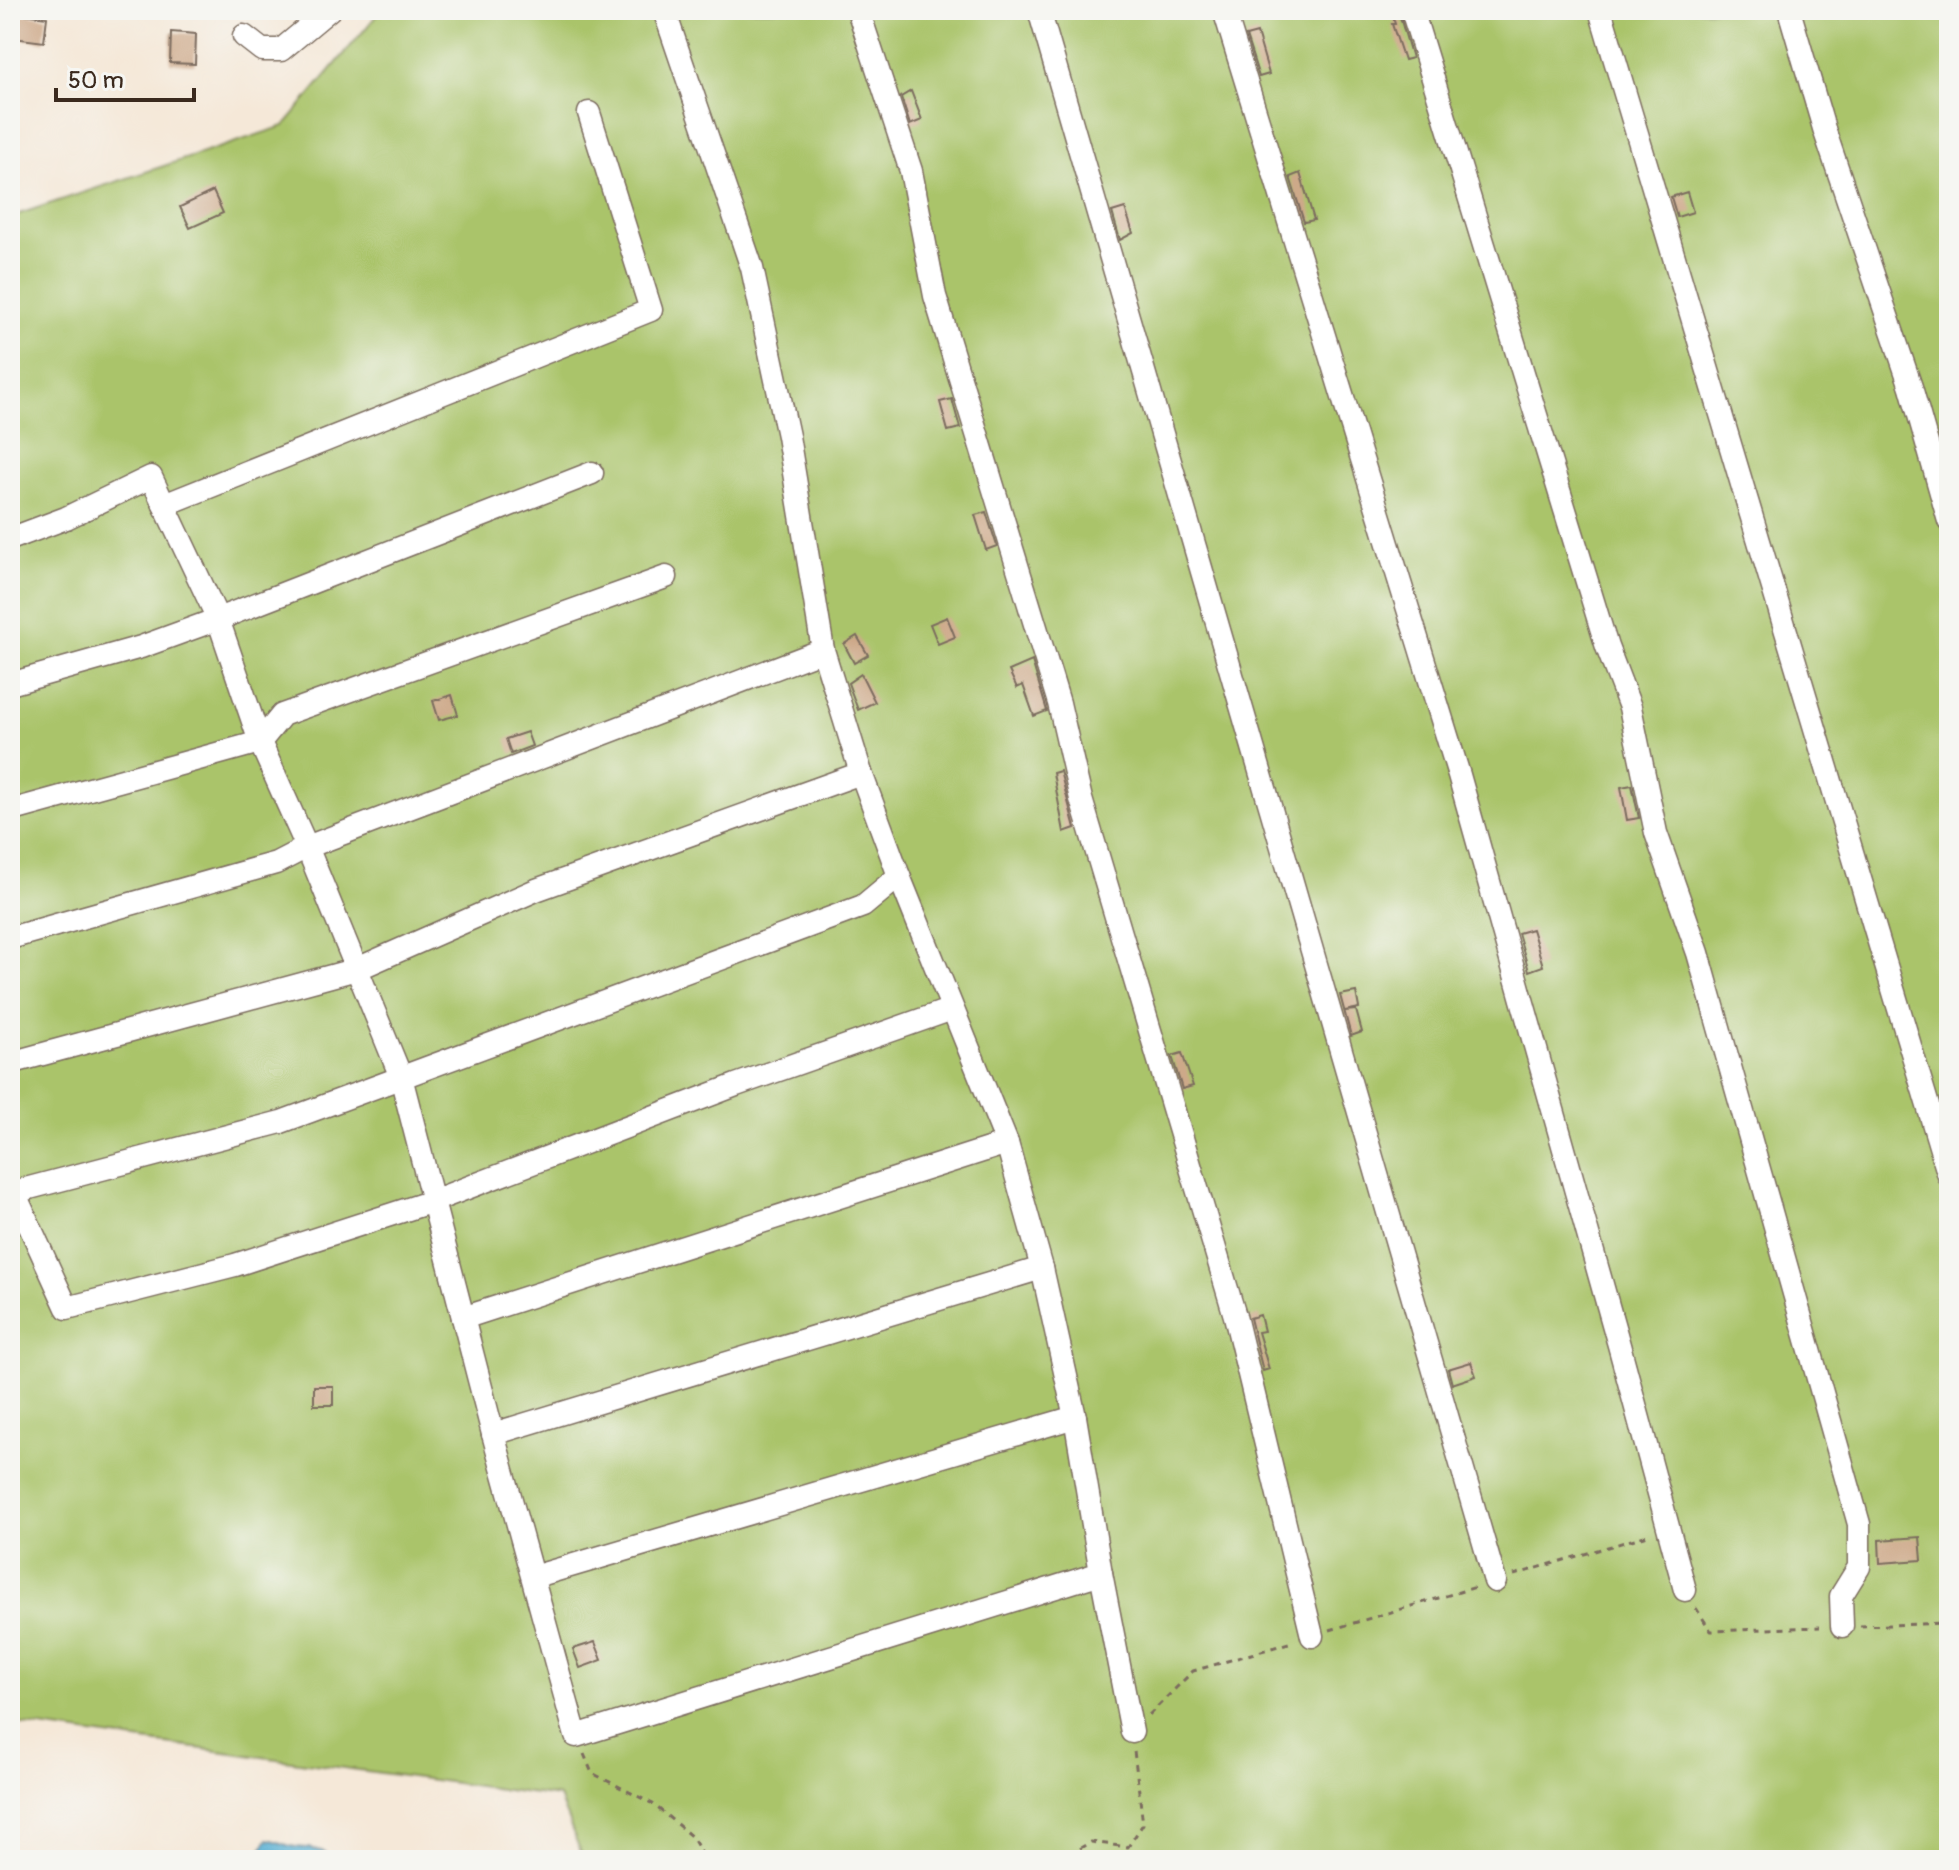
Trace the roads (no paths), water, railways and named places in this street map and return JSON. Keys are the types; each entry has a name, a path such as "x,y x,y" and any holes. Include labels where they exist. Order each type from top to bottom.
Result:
{"lane":[{"path":"244,36 262,50 281,50 329,10"},
{"path":"664,10 752,268 788,436 823,650 861,773 899,876 1007,1143 1042,1268 1075,1417 1132,1732"},
{"path":"858,10 911,171 935,296 1059,703 1081,799 1235,1316 1312,1636"},
{"path":"1039,10 1495,1581"},
{"path":"1224,10 1459,775 1685,1590"},
{"path":"1412,10 1607,647 1630,707 1656,833 1698,953 1859,1524 1859,1567 1841,1596 1842,1626"},
{"path":"1600,10 1949,1176"},
{"path":"1789,10 1825,132 1911,387 1949,521"},
{"path":"164,505 651,310 589,113"},
{"path":"10,684 141,647 592,473"},
{"path":"10,539 66,518 151,477 218,619 260,742 307,847 401,1077 493,1434 576,1736 1101,1573"},
{"path":"10,811 260,742 282,715 666,577"},
{"path":"10,938 276,863 307,847 823,650"},
{"path":"10,1063 357,969 536,890 861,773"},
{"path":"899,876 863,906 281,1122 11,1189 67,1308 235,1265 433,1201 736,1085 952,1009"},
{"path":"463,1318 1007,1143"},
{"path":"493,1434 1042,1268"},
{"path":"533,1577 1075,1417"}],"water":[{"path":"268,1839 326,1853 324,1860 254,1860"}]}
